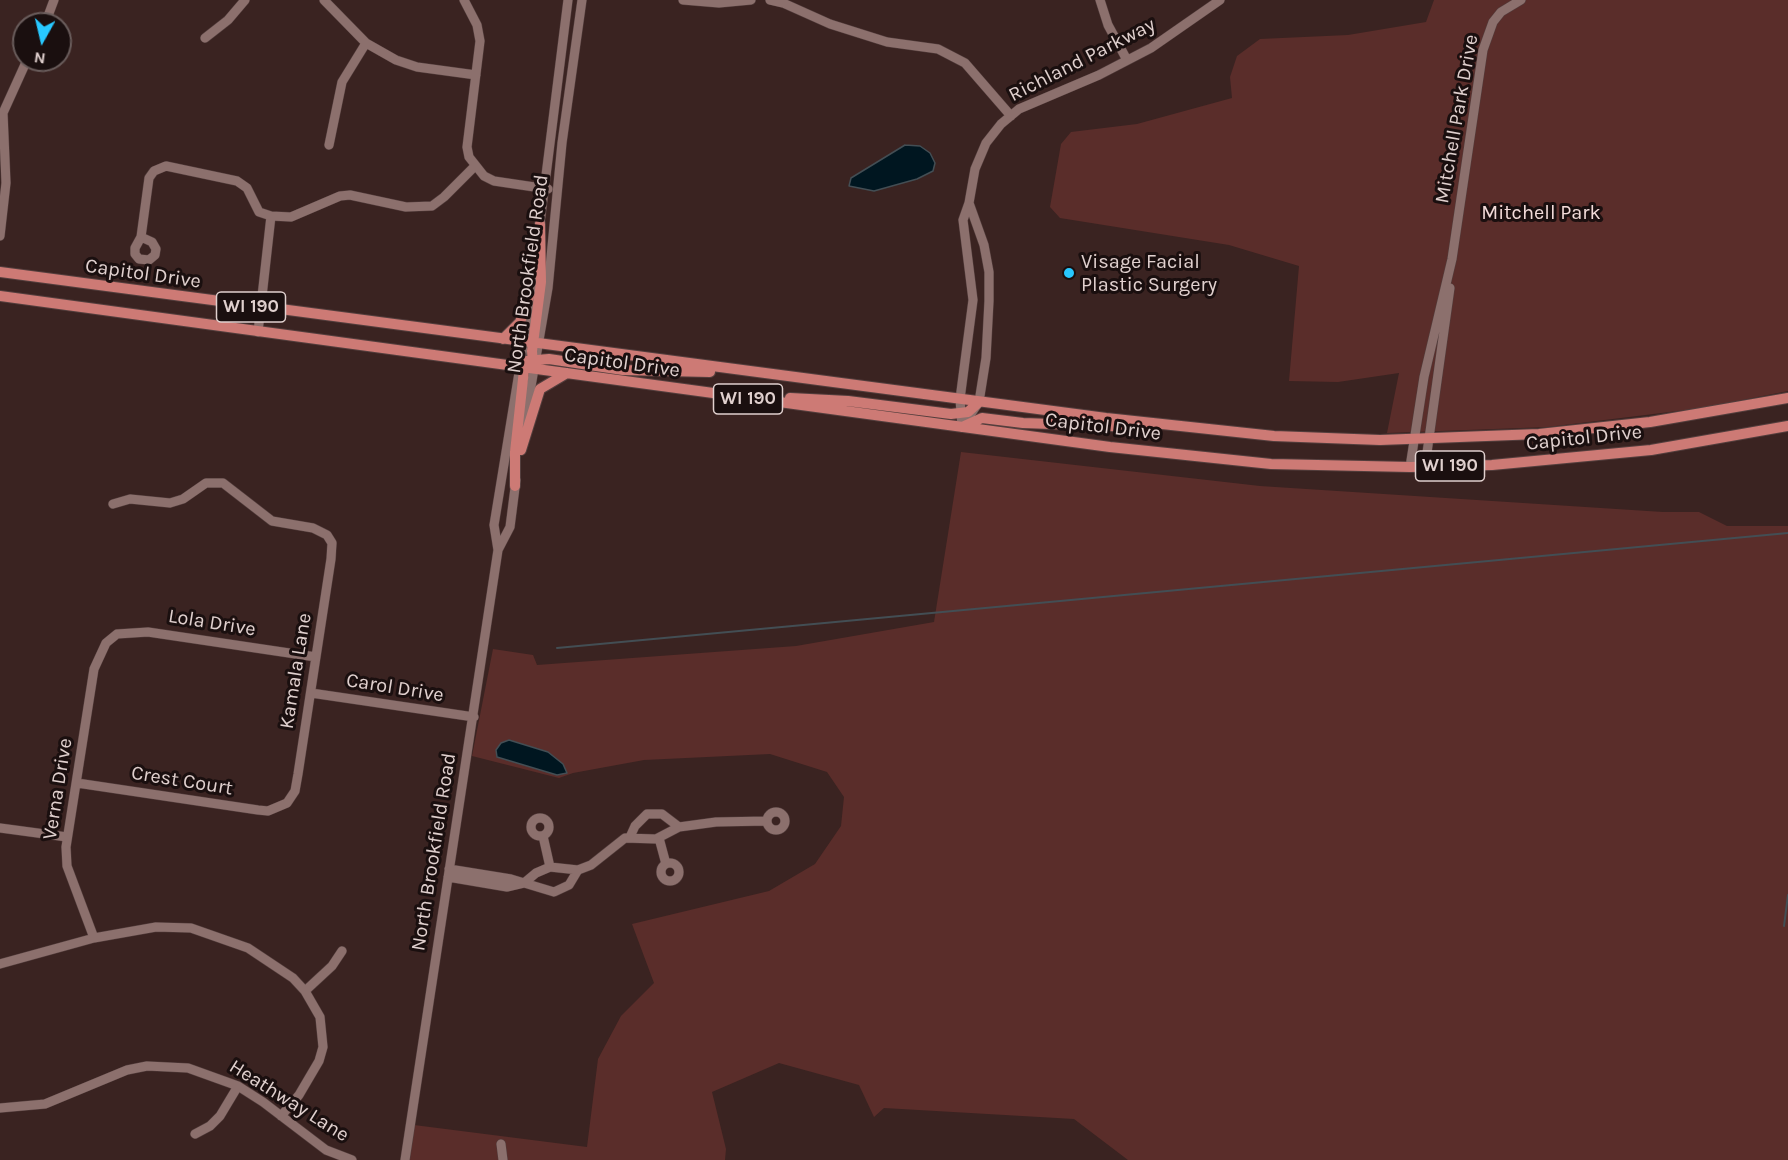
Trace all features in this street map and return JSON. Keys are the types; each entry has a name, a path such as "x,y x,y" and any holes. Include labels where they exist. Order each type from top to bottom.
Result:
{"main road":[{"path":"515,486 514,452 541,282 540,224"},
{"name":"Capitol Drive","path":"0,272 960,399"},
{"name":"WI 190","path":"0,296 258,332"},
{"path":"503,339 520,322 529,296"},
{"name":"Capitol Drive","path":"258,332 416,354 528,364 567,373 731,397 1241,462 1425,467 1600,456 1717,440 1788,426"},
{"path":"528,364 684,373 740,371"},
{"path":"521,450 540,389 567,373"},
{"path":"731,397 830,400 961,414 968,412 979,402"},
{"name":"Capitol Drive","path":"979,402 1166,425 1307,438 1428,439 1602,428 1788,398"},
{"name":"WI 190","path":"960,399 979,402"},
{"path":"962,427 982,418 1116,428 1166,425"}],"street":[{"path":"205,38 228,20 245,0"},
{"path":"324,0 366,43 407,64 476,75"},
{"path":"464,0 477,26 480,41 467,147 474,167 483,176 494,181 558,189"},
{"name":"North Brookfield Road","path":"532,344 529,296 545,189 568,0"},
{"name":"North Brookfield Road","path":"532,344 558,189 582,0"},
{"path":"683,0 719,3 751,0"},
{"path":"770,0 783,3 830,24 887,42 938,49 965,63 1011,116"},
{"path":"1100,0 1108,25 1127,60"},
{"name":"Richland Parkway","path":"962,427 960,399 973,300 963,220 980,156 993,134 1011,116 1032,102 1099,75 1127,60 1182,28 1220,0"},
{"name":"Mitchell Park Drive","path":"1425,467 1448,318 1452,259 1483,50 1493,22 1501,12 1521,0"},
{"path":"329,145 342,82 366,43"},
{"path":"0,236 6,183 3,113 22,72"},
{"path":"141,237 149,178 154,171 166,166 237,181 247,189 259,212 271,216 291,217 340,196 350,195 406,207 432,206 474,167"},
{"name":"Richland Parkway","path":"962,427 979,402 986,357 989,301 986,252 969,203"},
{"path":"258,332 271,216"},
{"name":"Mitchell Park Drive","path":"1410,467 1424,376 1452,259"},
{"path":"973,300 989,301"},
{"name":"North Brookfield Road","path":"498,550 510,527 521,450 528,364"},
{"name":"North Brookfield Road","path":"405,1160 498,550 494,525 528,364"},
{"name":"Kamala Lane","path":"113,504 130,499 170,503 183,499 206,483 223,483 272,521 313,528 327,535 332,543 295,791 281,808"},
{"name":"Lola Drive","path":"106,643 117,634 148,632 316,657"},
{"name":"Verna Drive","path":"94,938 67,866 67,837 94,669 106,643"},
{"name":"Carol Drive","path":"311,693 474,717"},
{"name":"Crest Court","path":"76,783 258,810 281,808"},
{"path":"630,837 635,826 648,814 662,814 679,827"},
{"path":"524,883 536,873 550,867 578,870 591,865 619,841 630,837 659,838 679,827 716,822 767,821"},
{"path":"0,828 67,837"},
{"path":"543,836 550,867"},
{"path":"659,838 666,864"},
{"path":"449,873 524,883 554,892 569,885 578,870"},
{"path":"0,964 94,938 156,927 200,931 248,948 279,968 305,991 320,1017 323,1047 312,1076 281,1116"},
{"path":"305,991 332,966 342,951"},
{"name":"Heathway Lane","path":"0,1108 45,1104 127,1070 147,1066 188,1068 238,1086 326,1150 352,1160"},
{"path":"195,1134 220,1116 238,1086"},
{"path":"501,1144 503,1160"}],"green space":[{"name":"Mitchell Park","path":"1434,0 1788,0 1788,391 1702,408 1548,427 1387,433 1399,373 1338,382 1289,381 1299,266 1229,245 1060,218 1050,207 1061,144 1071,132 1137,124 1232,98 1230,77 1237,56 1260,39 1348,35 1426,22"},
{"path":"961,452 1260,486 1663,512 1699,512 1727,526 1788,526 1788,1160 1128,1160 1074,1119 884,1108 874,1117 859,1085 779,1063 712,1092 726,1149 725,1160 409,1160 414,1125 587,1147 598,1059 621,1016 654,983 632,924 769,891 815,864 841,826 844,797 827,772 770,754 644,760 573,773 559,778 472,756 493,649 533,655 537,665 796,646 934,622"}],"water":[{"path":"905,145 920,146 930,153 935,163 933,171 917,179 874,191 849,186 851,178"},
{"path":"509,740 548,752 563,764 567,773 557,775 497,757 496,750 501,743"}],"waterway":[{"path":"557,648 1788,533"},
{"path":"1784,926 1788,895"}],"place":[{"name":"Visage Facial Plastic Surgery","path":"1069,273"}]}
